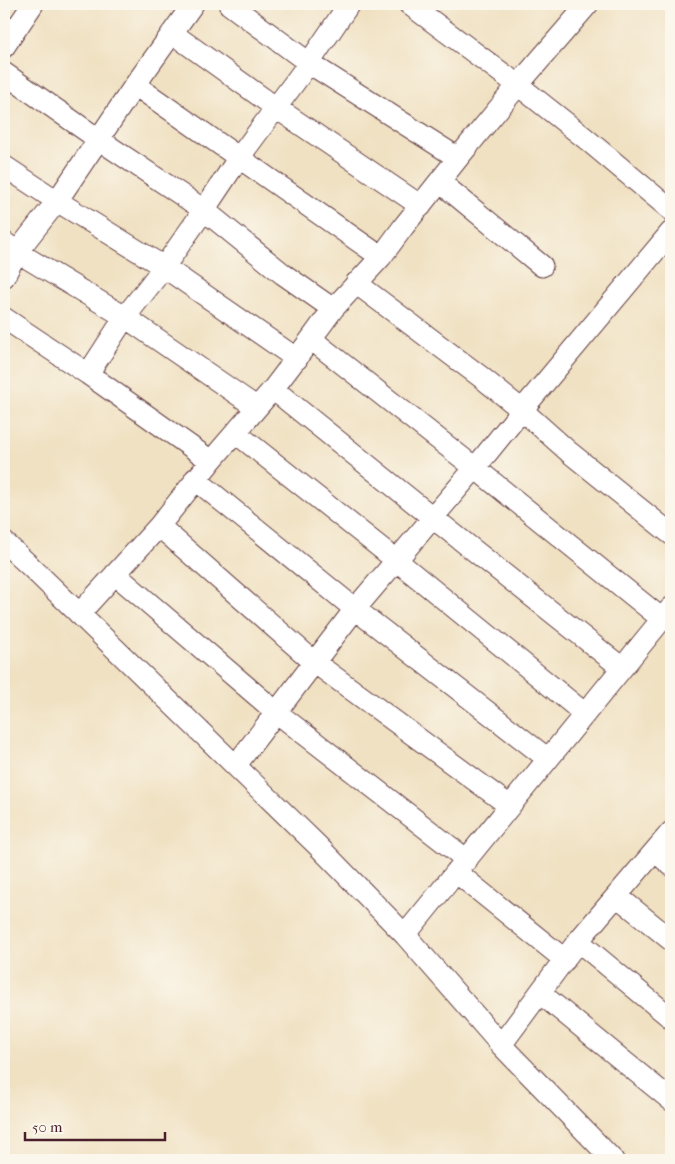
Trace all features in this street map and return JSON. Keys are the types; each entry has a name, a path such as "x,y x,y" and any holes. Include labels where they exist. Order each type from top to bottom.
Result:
{"street":[{"path":"4,47 32,4"},
{"path":"4,277 10,247 57,201 135,85 193,4"},
{"path":"229,4 309,63 458,158"},
{"path":"88,374 125,317 164,267 238,158 309,63 349,4"},
{"path":"409,4 518,85 671,210"},
{"path":"79,614 159,526 195,479 273,389 333,309 381,257 458,158 588,4"},
{"path":"172,33 275,108 421,206"},
{"path":"4,73 204,210 283,274 333,309"},
{"path":"135,85 381,257"},
{"path":"4,166 164,267 296,359"},
{"path":"440,182 542,266"},
{"path":"236,765 355,609 671,232"},
{"path":"10,247 125,317 256,407"},
{"path":"356,283 481,376 569,452 671,534"},
{"path":"4,318 211,460"},
{"path":"311,339 475,468 667,613 405,935"},
{"path":"273,389 622,668"},
{"path":"236,433 396,560 584,714"},
{"path":"195,479 355,609 548,759"},
{"path":"159,526 314,662 510,806"},
{"path":"4,542 318,846 405,935 501,1045 613,1160"},
{"path":"115,574 276,712 461,866 565,960"},
{"path":"501,1045 578,942 671,832"},
{"path":"655,852 671,865"},
{"path":"618,896 671,940"},
{"path":"578,942 671,1018"},
{"path":"540,993 671,1100"}]}
